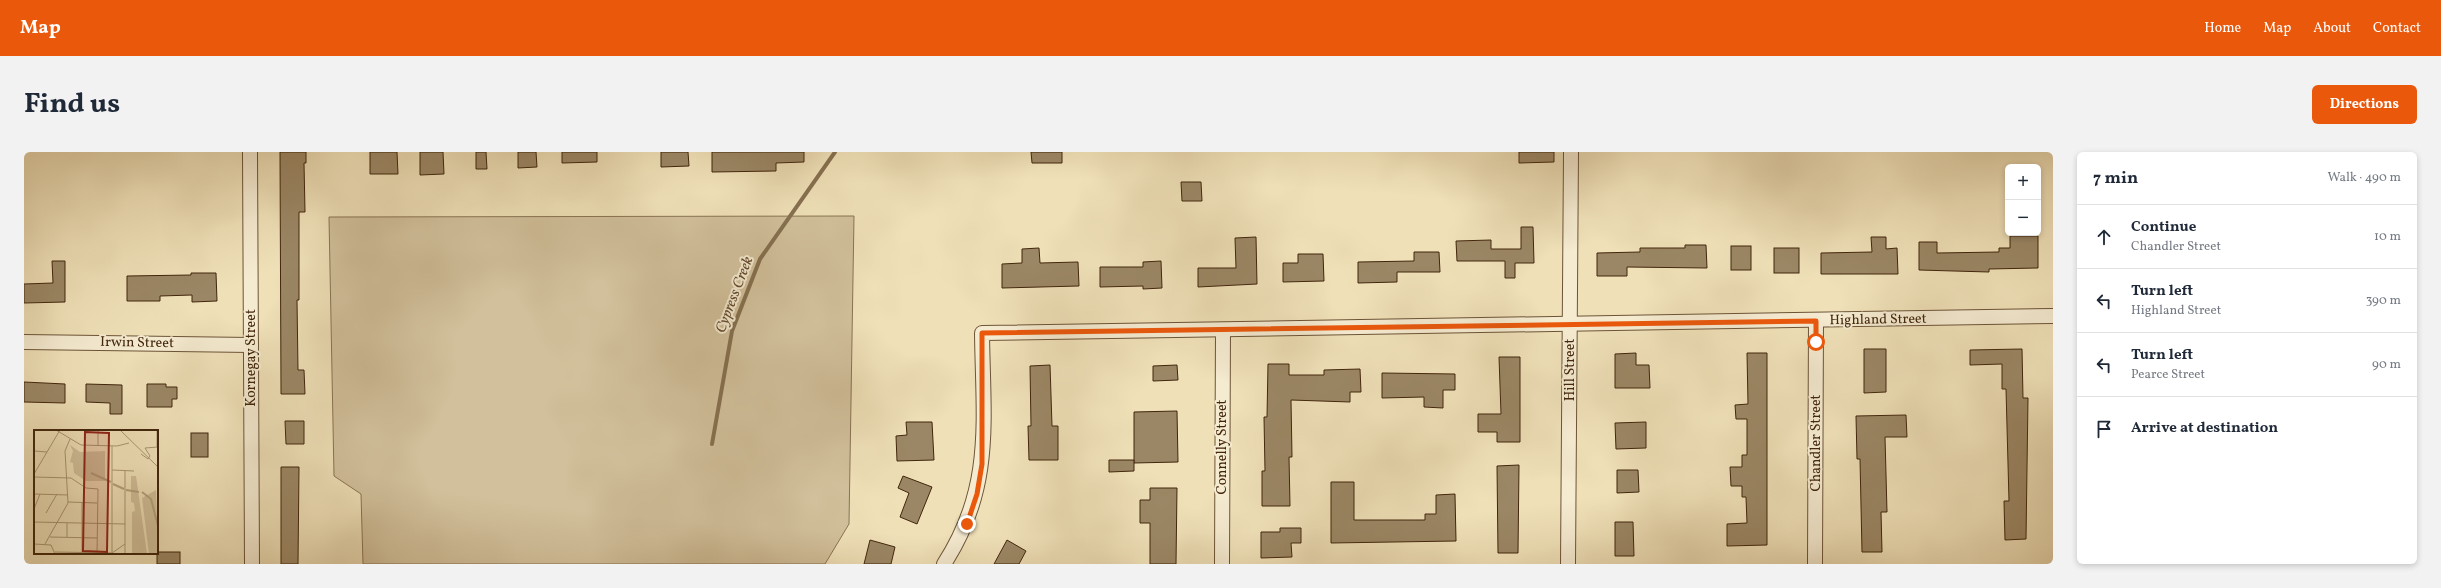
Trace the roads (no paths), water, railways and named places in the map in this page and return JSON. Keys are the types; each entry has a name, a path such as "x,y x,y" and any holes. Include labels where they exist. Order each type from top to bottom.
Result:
{"street":[{"name":"Kornegay Street","path":"250,152 252,564"},
{"name":"Hill Street","path":"1568,564 1571,152"},
{"name":"Highland Street","path":"944,564 967,524 977,494 982,464 982,333 1816,321 2053,316"},
{"name":"Chandler Street","path":"1815,564 1816,321"},
{"name":"Connelly Street","path":"1222,564 1223,330"},
{"name":"Irwin Street","path":"24,342 251,345"}],"waterway":[{"name":"Cypress Creek","path":"712,444 732,331 760,259 835,152"}]}
